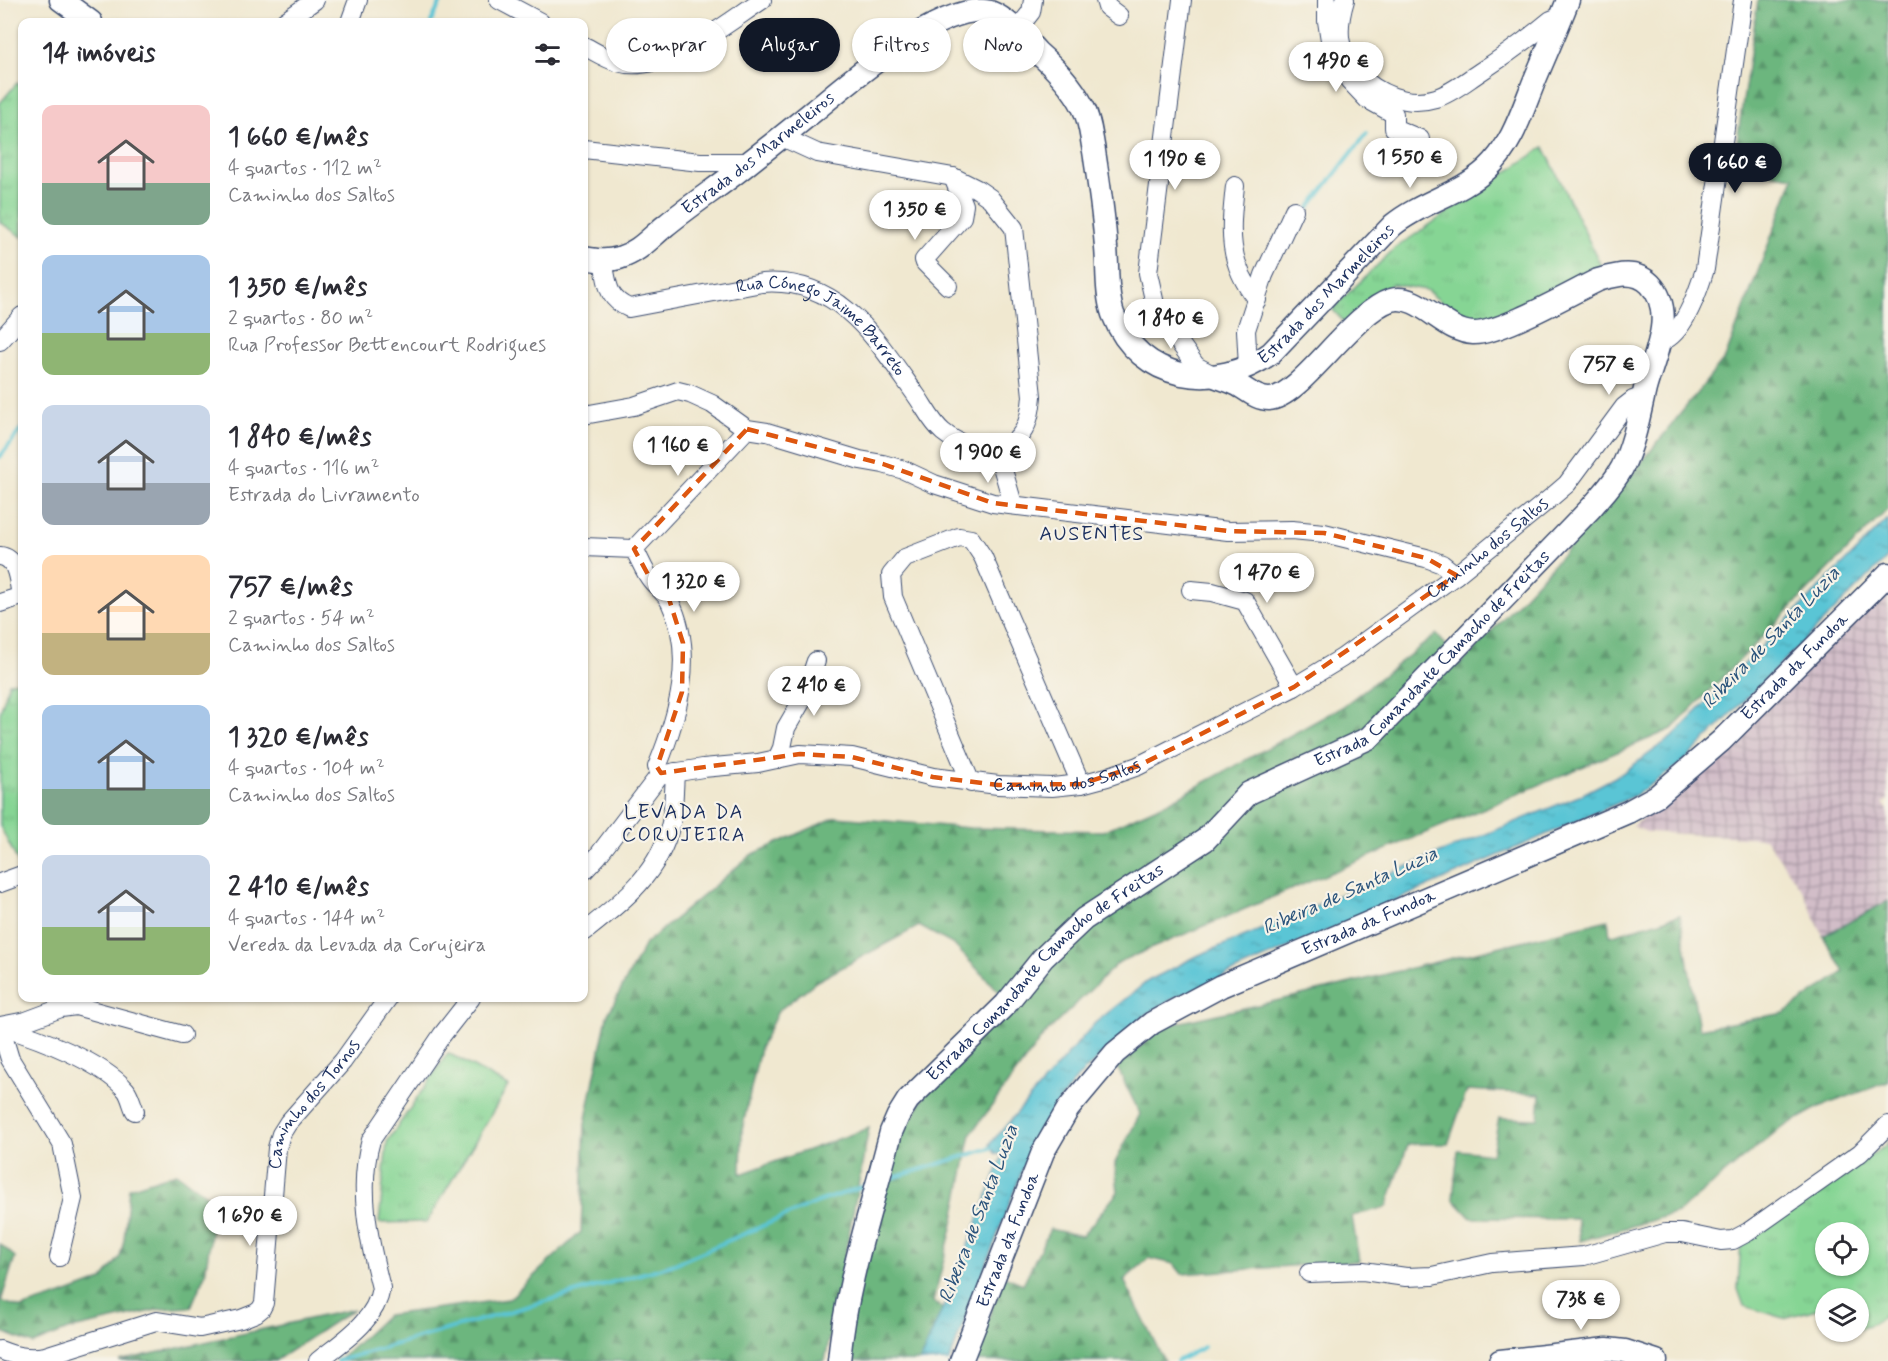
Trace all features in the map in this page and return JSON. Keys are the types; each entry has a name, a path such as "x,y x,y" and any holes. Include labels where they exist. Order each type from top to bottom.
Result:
{"main road":[{"path":"61,0 86,18"},
{"name":"Estrada dos Marmeleiros","path":"1044,60 1074,91 1090,123 1103,210 1110,300 1113,315 1124,336 1147,359 1165,370 1184,375 1215,376 1238,372 1271,353 1393,225 1412,211 1473,180 1487,170 1502,153 1510,138 1565,8"},
{"name":"Estrada dos Marmeleiros","path":"593,260 621,258 641,248 664,226 782,137 866,66 934,23 973,10 990,12 998,18"},
{"name":"Estrada Comandante Camacho de Freitas","path":"839,1361 842,1321 848,1289 891,1132 908,1100 1006,1004 1043,958 1084,919 1205,840 1249,793 1370,738 1611,484 1623,466 1633,437 1662,328 1662,301 1648,282 1630,274 1616,274 1496,329 1471,333 1457,329 1421,307 1404,300 1394,299 1375,307 1298,382 1277,396 1268,399 1249,394 1238,385 1215,376"},
{"name":"Estrada da Fundoa","path":"961,1361 1043,1152 1068,1109 1089,1081 1115,1053 1152,1023 1221,986 1628,812 1657,796 1721,741 1888,574"},
{"path":"1500,1361 1607,1349 1625,1351 1656,1361"}],"street":[{"path":"290,18 315,0"},
{"path":"351,18 358,0"},
{"path":"499,0 533,18"},
{"path":"588,48 617,62 636,65 678,55 762,0"},
{"path":"1026,18 1031,12 1033,0"},
{"path":"1105,0 1107,7 1119,16"},
{"path":"1182,0 1148,273 1155,304 1164,321 1196,366 1215,376"},
{"path":"1327,0 1327,21 1333,55 1342,71 1367,99 1394,114 1418,111 1487,67 1565,8"},
{"path":"1345,0 1339,19 1338,34 1345,58 1354,70 1369,86 1388,95 1411,101 1435,99"},
{"path":"1658,342 1668,339 1691,307 1705,269 1743,0"},
{"path":"1394,114 1394,128 1420,139"},
{"path":"782,137 817,153 953,177 990,198 1014,228 1032,396 1030,416 1025,430 1011,446 998,453 1013,504"},
{"path":"588,149 700,162 750,162"},
{"path":"948,286 924,260 962,217 964,205 953,177"},
{"path":"1235,186 1231,218 1233,247 1243,283 1257,300"},
{"name":"Estrada dos Marmeleiros","path":"1248,367 1246,330 1264,275 1294,210"},
{"name":"Rua Cónego Jaime Barreto","path":"593,260 612,297 619,304 629,308 781,281 802,286 828,297 847,308 864,327 942,431 967,445 985,452 998,453"},
{"path":"0,341 18,321"},
{"path":"588,414 634,406 678,391 684,392 712,404 747,429 767,432 860,460 894,467 934,484 993,503 1228,531 1292,530 1324,534 1426,558 1442,564 1456,575"},
{"name":"Caminho dos Saltos","path":"668,772 777,759 800,754 852,757 933,777 971,783 1052,787 1082,784 1138,766 1294,687 1342,658 1456,575 1567,484 1623,407 1644,396"},
{"path":"588,547 634,549 747,429"},
{"path":"971,783 893,597 891,585 891,574 905,558 959,537 971,539 983,557 1082,784"},
{"path":"634,549 651,580 669,599 680,625 683,643 682,692 667,743 657,767 668,772"},
{"path":"0,556 8,556 13,562 18,581"},
{"path":"1191,590 1212,592 1245,601 1294,687"},
{"path":"0,603 18,597"},
{"path":"777,759 786,728 804,698 816,661"},
{"path":"588,867 668,772"},
{"path":"588,929 647,876 658,858 671,823 668,772"},
{"path":"0,884 18,877"},
{"name":"Caminho dos Tornos","path":"0,1350 14,1356 31,1358 45,1356 156,1321 200,1328 241,1319 261,1309 264,1303 277,1148 281,1134 343,1061 385,1002"},
{"path":"322,1358 365,1322 380,1299 381,1288 364,1186 366,1157 371,1140 442,1035 468,1002"},
{"path":"0,1026 26,1021 61,1008 76,1006 182,1035"},
{"path":"0,1026 29,1035 80,1057 107,1074 126,1090 135,1111"},
{"path":"0,1026 10,1059 62,1144 73,1198 59,1257"},
{"path":"1309,1273 1364,1271 1406,1276 1432,1276 1501,1262 1584,1256 1665,1233 1733,1240 1748,1232 1860,1153 1888,1125"}],"highlighted area":[{"path":"747,429 883,464 993,503 1228,531 1324,533 1426,558 1456,575 1294,687 1138,766 1081,784 998,785 933,777 852,757 800,754 661,773 657,767 682,692 683,643 669,599 651,580 634,549"}],"shaded area":[{"path":"1888,589 1888,800 1883,803 1888,810 1888,901 1823,936 1802,890 1765,838 1647,832 1632,826 1673,795"}],"green space":[{"path":"1758,0 1888,0 1888,509 1672,729 1119,962 1043,1036 971,1134 953,1224 933,1302 943,1308 920,1361 846,1361 850,1309 900,1138 931,1085 1011,1004 954,945 919,926 817,981 778,1011 760,1048 742,1130 741,1174 869,1128 825,1361 338,1361 387,1315 509,1299 581,1232 585,1124 607,1016 645,944 751,855 836,817 970,828 1103,831 1171,801 1342,707 1437,634 1460,665 1601,513 1725,358 1794,177 1733,168"},
{"path":"18,84 18,234 0,222 0,103"},
{"path":"1544,147 1602,268 1496,320 1473,321 1453,311 1426,290 1392,284 1345,323 1332,309 1394,249"},
{"path":"18,681 18,862 0,826 0,713 9,683"},
{"path":"1888,901 1888,1082 1819,1107 1778,1130 1677,1213 1580,1241 1577,1219 1471,1218 1453,1199 1458,1150 1492,1154 1499,1118 1538,1119 1540,1094 1467,1090 1448,1144 1408,1144 1387,1207 1352,1216 1359,1261 1182,1274 1174,1264 1149,1258 1124,1280 1164,1361 973,1361 1004,1276 1023,1284 1050,1229 1082,1236 1118,1192 1115,1163 1140,1114 1117,1067 1164,1026 1608,920 1610,936 1680,915 1699,1029 1784,1013 1844,972 1823,936"},
{"path":"448,1053 508,1086 427,1222 379,1223 387,1142"},
{"path":"1888,1141 1888,1309 1872,1325 1869,1326 1869,1288 1815,1288 1815,1309 1784,1318 1744,1306 1738,1289 1741,1240 1885,1146"},
{"path":"176,1173 216,1202 205,1274 191,1307 161,1309 68,1330 33,1344 0,1331 0,1244 15,1257 1,1301 21,1308 102,1280 120,1257 129,1188"},
{"path":"354,1309 275,1361 119,1361"}],"water":[{"name":"Ribeira de Santa Luzia","path":"1888,519 1888,557 1682,763 1634,796 1176,997 1147,1014 1077,1078 1052,1111 1033,1142 949,1361 920,1361 953,1284 1003,1155 995,1153 990,1144 1095,1023 1148,981 1199,955 1287,919 1352,889 1579,796 1621,774 1672,737"}],"waterway":[{"path":"433,18 442,0"},
{"path":"1295,226 1367,133"},
{"path":"0,457 18,433"},
{"name":"Ribeira de Santa Luzia","path":"886,1180 994,1147"},
{"path":"337,1361 672,1265 818,1202 868,1185"},
{"path":"1177,1361 1204,1347"}],"district":[{"name":"AUSENTES","path":"1092,534"},
{"name":"LEVADA DA CORUJEIRA","path":"684,824"}]}
